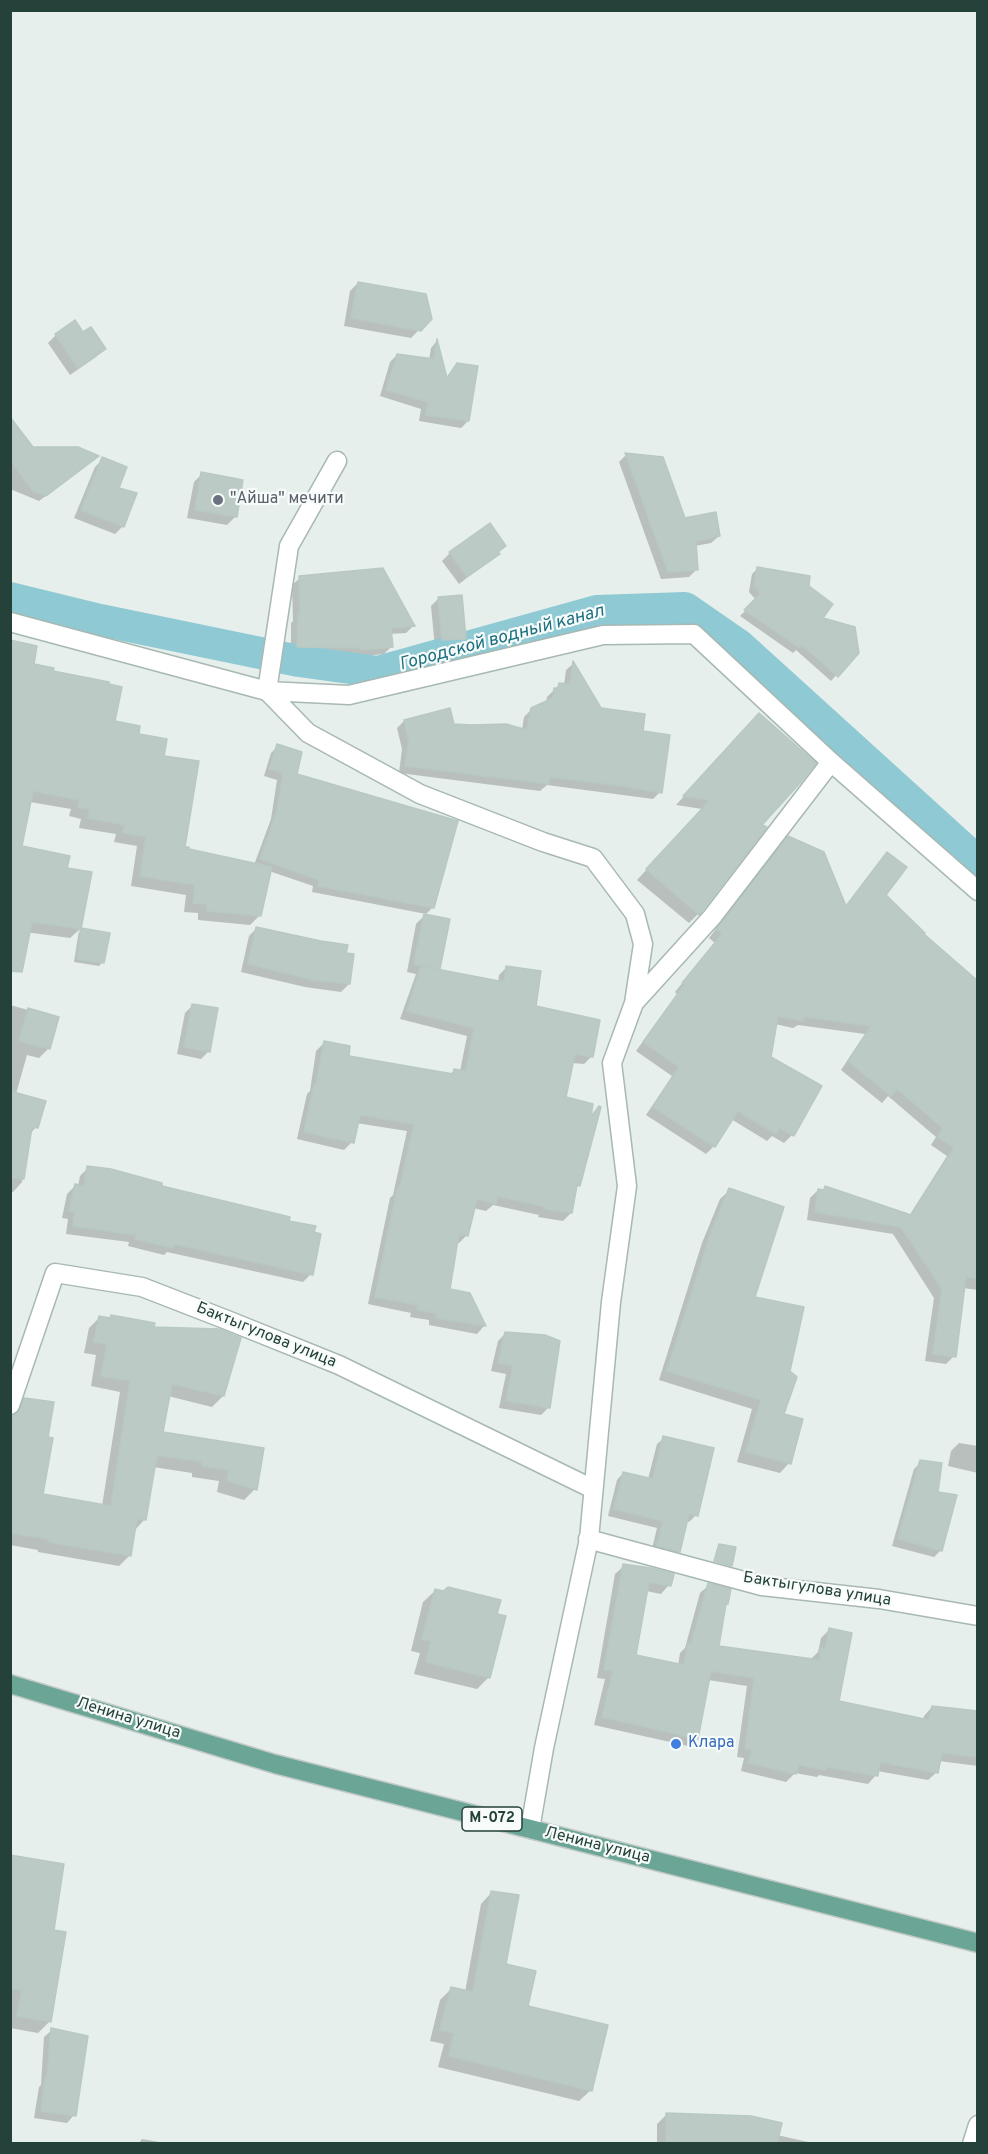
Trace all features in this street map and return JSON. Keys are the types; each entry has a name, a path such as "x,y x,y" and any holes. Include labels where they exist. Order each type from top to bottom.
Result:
{"main road":[{"name":"Ленина улица","path":"10,1684 275,1764 978,1943"}],"street":[{"path":"267,691 289,546 337,461"},
{"path":"10,622 267,691 349,695 603,635 694,634 831,762 978,891"},
{"path":"267,691 308,733 420,794 543,842 593,858 635,914 643,944 634,1004 612,1063 627,1186 611,1302 588,1539 544,1748 530,1829"},
{"path":"634,1004 712,917 831,762"},
{"name":"Бактыгулова улица","path":"10,1405 55,1273 142,1287 227,1320 339,1365 593,1489"},
{"name":"Бактыгулова улица","path":"588,1539 762,1586 879,1599 978,1616"},
{"path":"972,2144 978,2125"}],"building":[{"path":"358,282 426,294 432,319 421,331 351,318"},
{"path":"75,320 83,332 91,327 106,349 78,368 55,334"},
{"path":"437,339 447,378 457,363 478,366 469,421 426,415 428,402 386,390 397,354 434,359"},
{"path":"10,417 33,447 78,447 99,456 46,496 33,491 10,460"},
{"path":"625,453 663,457 685,518 716,512 720,536 696,541 698,570 668,572"},
{"path":"102,457 127,467 119,488 137,493 124,527 81,510"},
{"name":"\"Айша\" мечити","path":"201,472 243,480 237,517 195,510"},
{"path":"490,523 506,546 498,552 500,554 467,577 449,552"},
{"path":"757,567 810,576 809,586 833,604 823,618 855,627 859,653 838,677 802,645 800,648 744,610 761,593 754,586"},
{"path":"383,568 415,626 391,628 393,647 361,650 361,648 297,647 298,614 300,614 299,576"},
{"path":"462,595 466,639 442,640 438,597"},
{"path":"10,640 37,646 34,664 54,668 53,671 109,682 109,684 122,687 115,721 140,726 139,734 167,739 164,756 199,761 185,847 272,867 261,916 207,911 207,904 193,903 195,885 140,876 146,837 123,833 125,825 88,818 90,809 78,807 80,800 33,791 22,846 70,856 67,868 92,872 81,929 32,922 22,972 10,971"},
{"path":"573,661 601,708 645,714 643,731 670,735 662,793 550,777 549,784 405,766 409,741 404,720 450,708 454,724 506,724 527,730 531,708 553,698 554,688 558,688 559,683 570,684"},
{"path":"759,713 816,763 762,825 767,827 699,915 646,869 710,800 683,796"},
{"path":"277,744 302,752 297,774 458,821 434,908 318,886 319,880 260,859 277,811 283,773 269,769"},
{"path":"788,836 824,852 846,906 887,852 907,867 886,895 924,934 978,981 978,1279 966,1277 956,1357 933,1354 942,1289 901,1227 815,1212 818,1189 824,1190 825,1186 911,1215 954,1148 938,1137 943,1128 897,1089 891,1096 848,1061 871,1026 807,1017 803,1017 803,1021 778,1016 771,1057 822,1086 794,1136 779,1128 776,1134 738,1111 715,1147 653,1107 679,1067 643,1042 684,985 682,983 722,934 716,929"},
{"path":"424,914 450,919 440,969 414,964"},
{"path":"256,927 348,945 346,953 354,954 350,984 313,980 248,964"},
{"path":"81,928 110,933 104,963 77,959"},
{"path":"421,966 504,982 506,966 541,971 536,1006 600,1020 593,1057 575,1054 566,1097 593,1104 591,1117 599,1106 601,1107 580,1186 577,1185 572,1213 545,1209 546,1207 497,1196 496,1204 477,1199 468,1236 459,1234 450,1289 470,1293 486,1326 436,1318 436,1313 417,1310 418,1305 375,1297 397,1189 401,1182 414,1124 360,1115 354,1143 304,1132 324,1041 350,1046 349,1056 453,1074 454,1069 466,1071 474,1028 407,1011"},
{"path":"192,1004 218,1008 210,1052 184,1047"},
{"path":"28,1008 59,1017 50,1049 19,1041"},
{"path":"10,1091 46,1101 38,1128 32,1127 24,1179 10,1178"},
{"path":"87,1166 111,1169 162,1183 162,1186 290,1217 289,1221 316,1226 314,1232 321,1234 313,1275 174,1244 173,1248 135,1239 136,1235 73,1226 75,1212 69,1211 75,1184 84,1186"},
{"path":"729,1188 784,1207 755,1297 804,1307 790,1371 797,1377 784,1414 803,1419 791,1464 746,1452 761,1400 667,1371 711,1232"},
{"path":"111,1315 155,1323 154,1327 219,1329 241,1338 224,1396 172,1384 163,1432 264,1448 257,1490 227,1481 229,1470 202,1466 202,1462 157,1455 146,1520 137,1519 131,1556 10,1533 10,1433 13,1416 20,1409 24,1398 54,1402 48,1437 53,1438 43,1494 111,1506 130,1381 101,1376 107,1344 94,1342 99,1316 110,1318"},
{"path":"505,1332 545,1335 560,1341 550,1408 506,1401 513,1366 498,1363"},
{"path":"663,1436 714,1448 698,1516 689,1514 680,1552 657,1546 663,1521 614,1509 623,1472 653,1479"},
{"path":"920,1460 942,1463 938,1492 957,1495 942,1551 898,1539"},
{"path":"719,1544 736,1547 732,1566 714,1561"},
{"path":"623,1564 674,1574 671,1586 649,1582 636,1655 684,1665 688,1643 691,1644 708,1583 731,1589 728,1604 726,1604 719,1646 820,1660 820,1648 825,1649 829,1628 852,1633 839,1701 929,1720 932,1706 978,1711 978,1757 942,1753 938,1773 880,1762 878,1776 827,1767 826,1770 799,1765 796,1774 748,1763 752,1750 745,1749 754,1678 711,1671 698,1739 602,1717 613,1671 604,1670"},
{"path":"448,1587 501,1600 497,1614 506,1616 490,1678 426,1662 431,1641 422,1639 435,1589 443,1591"},
{"path":"10,1855 64,1864 54,1930 66,1932 51,2022 17,2016 22,1990 10,1988"},
{"path":"491,1891 519,1895 506,1964 536,1971 528,2006 608,2025 592,2091 449,2056 454,2033 440,2030 451,1987 473,1992"},
{"path":"51,2028 88,2036 76,2116 41,2111 45,2078 47,2078"},
{"path":"666,2113 751,2116 782,2123 777,2144 666,2144"}],"waterway":[{"name":"Городской водный канал","path":"10,598 100,620 299,661 378,672 597,611 685,608 740,646 978,862"}],"place":[{"name":"\"Айша\" мечити","path":"218,500"},
{"name":"Клара","path":"676,1744"}]}
